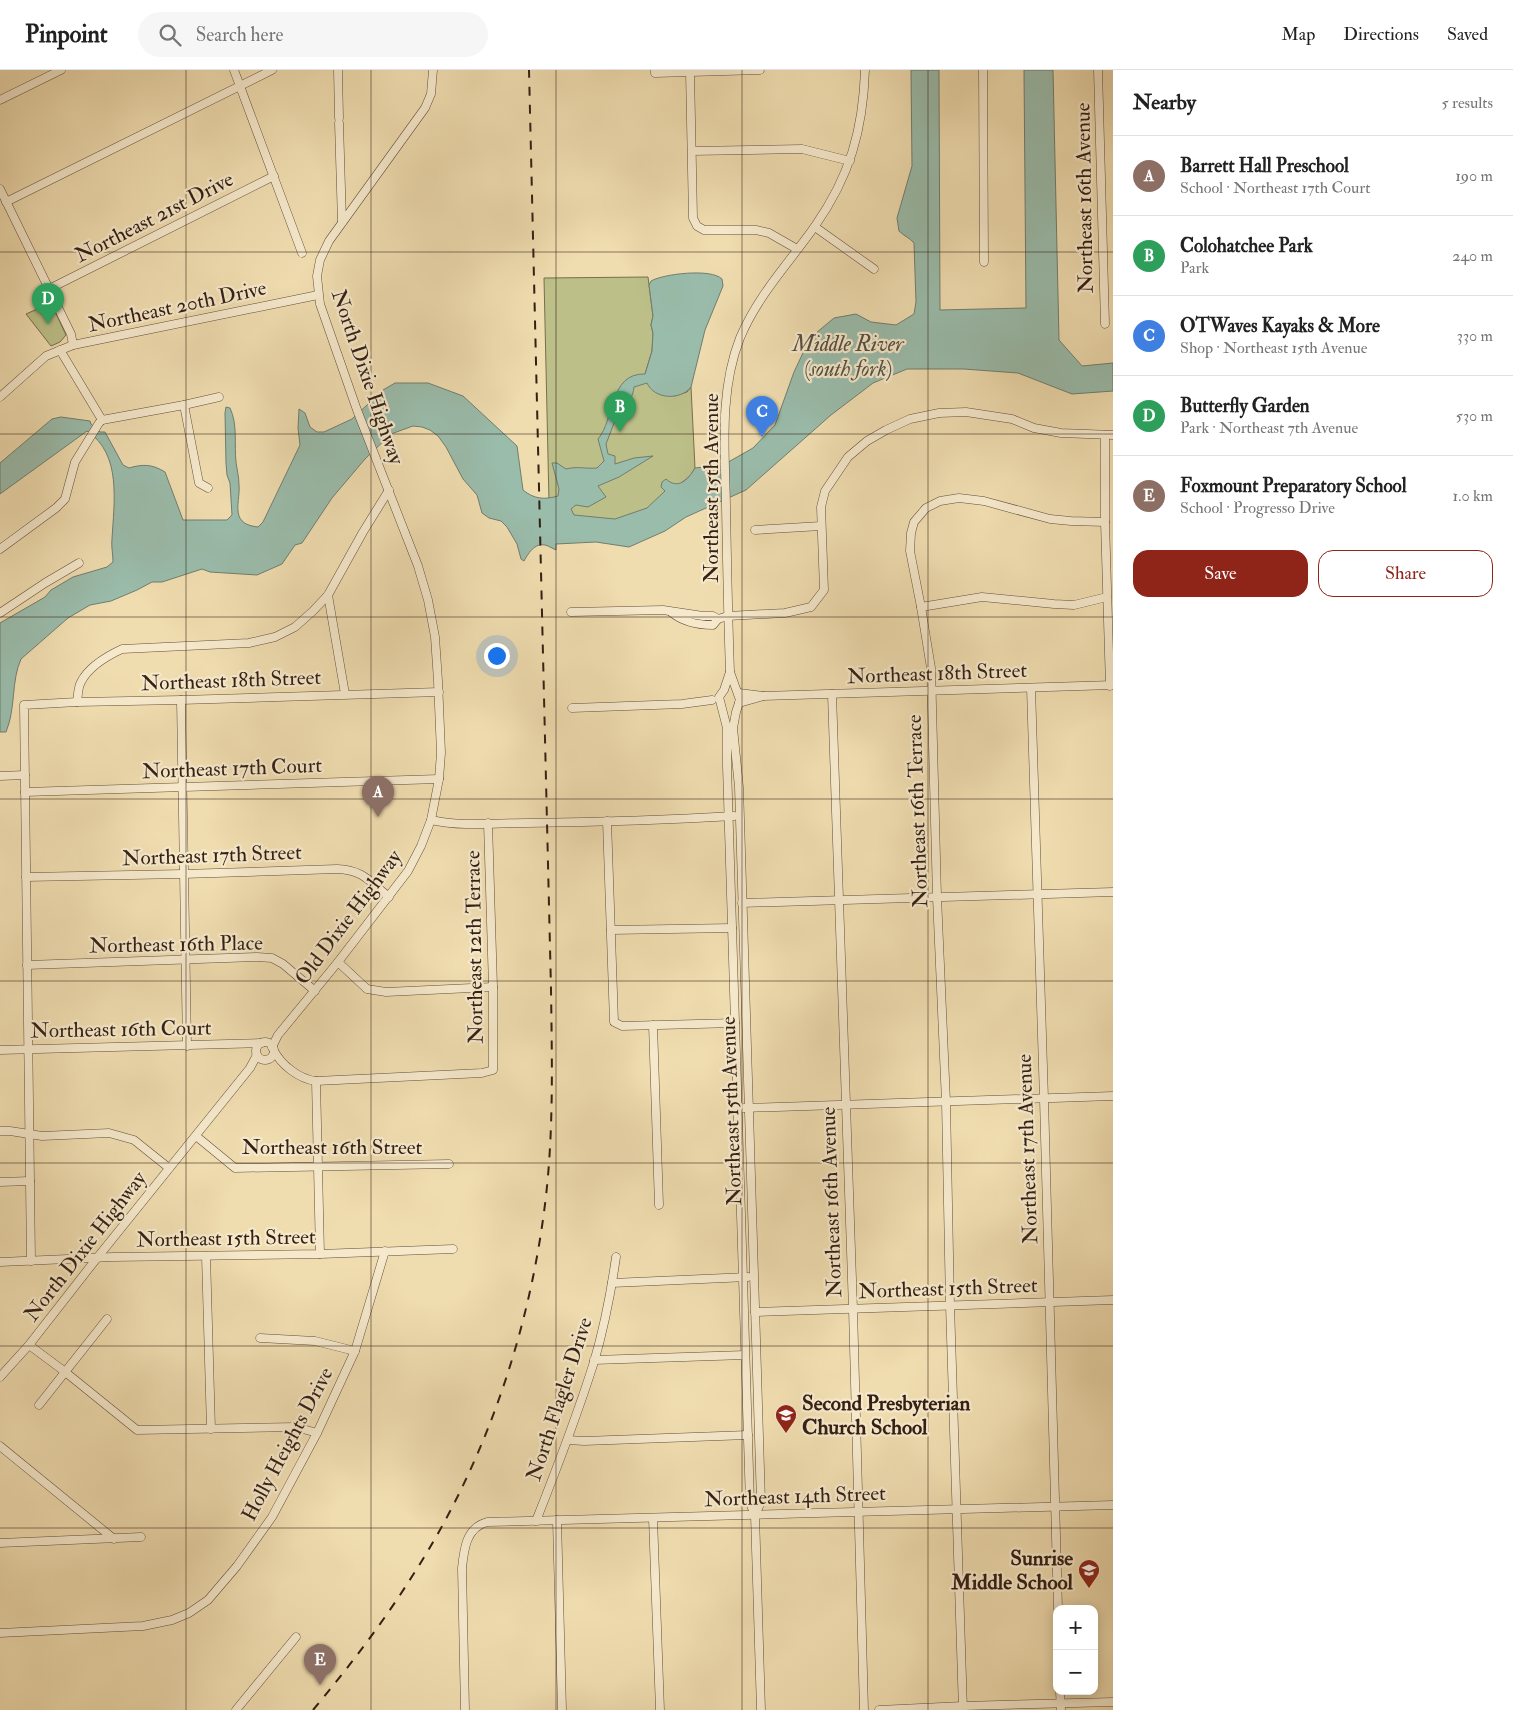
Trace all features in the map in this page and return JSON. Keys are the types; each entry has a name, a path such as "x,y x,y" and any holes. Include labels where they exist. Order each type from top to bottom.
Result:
{"street":[{"path":"0,100 61,70"},
{"path":"234,70 302,253"},
{"path":"6,202 272,70"},
{"path":"338,70 342,222"},
{"name":"North Dixie Highway","path":"433,70 431,94 422,115 329,241 320,260 317,276 320,304 357,410 418,566 428,600 435,637 438,692"},
{"path":"655,71 760,70"},
{"name":"Northeast 15th Avenue","path":"738,692 730,672 724,412 727,392 740,339 760,299 832,200 850,161 862,114 865,70"},
{"path":"983,70 984,262"},
{"name":"Northeast 16th Avenue","path":"1098,70 1105,324"},
{"path":"690,71 693,218 697,226 704,230 756,230 769,233 797,249"},
{"path":"692,151 802,149 850,161"},
{"name":"Northeast 21st Drive","path":"49,289 274,176"},
{"path":"0,189 71,334 73,345"},
{"path":"814,227 874,269"},
{"name":"Northeast 20th Drive","path":"0,397 46,356 73,345 318,295"},
{"path":"60,350 102,420"},
{"path":"0,549 56,508 65,499 75,462 102,420 219,397"},
{"path":"184,405 199,483 208,488"},
{"path":"571,612 652,610 670,612 677,617 702,625 713,625 718,619 728,616 786,613 811,606 824,590 821,507 825,491 848,457 867,441 910,419 939,413 966,412 1012,419 1034,428 1061,433 1109,435 1106,522 1111,685"},
{"path":"77,702 81,682 91,668 107,656 122,649 249,644 275,636 295,627 328,595 389,490"},
{"name":"Northeast 16th Terrace","path":"963,1708 950,1305 946,1102 937,897 931,668 910,551 911,534 914,522 926,508 940,501 959,498 984,501 1050,519 1071,522 1106,522"},
{"path":"755,530 821,526"},
{"path":"0,613 79,563"},
{"path":"328,595 345,694"},
{"path":"921,607 982,597 1074,605 1108,597"},
{"name":"Northeast 15th Avenue","path":"723,691 730,672"},
{"name":"Northeast 18th Street","path":"738,692 763,696 1111,685"},
{"path":"572,708 682,704 712,700 728,709 738,704 740,700 738,692 731,688 723,691 712,700"},
{"name":"Northeast 17th Avenue","path":"1031,688 1058,1605"},
{"path":"722,704 719,697 723,691"},
{"name":"Northeast 18th Street","path":"25,776 24,705 438,692"},
{"name":"Old Dixie Highway","path":"273,1048 278,1035 389,897 408,871 421,846 431,820 440,779 441,753 438,692"},
{"name":"Northeast 16th Avenue","path":"832,694 853,1309 864,1710"},
{"name":"Northeast 18th Street","path":"738,704 763,696"},
{"path":"181,700 181,787 187,1046"},
{"name":"Northeast 15th Avenue","path":"722,704 728,728 728,816 745,1355 750,1502 755,1515 760,1710"},
{"name":"Northeast 15th Avenue","path":"738,704 733,728 738,767 740,816 761,1502 755,1515"},
{"path":"0,776 25,776 31,1261"},
{"name":"Northeast 17th Court","path":"25,792 440,779"},
{"path":"431,820 452,824 740,816"},
{"path":"607,821 614,1022 622,1026 735,1023"},
{"name":"Northeast 12th Terrace","path":"488,823 493,987 493,1070"},
{"name":"Northeast 17th Street","path":"26,877 337,869 361,873 389,897"},
{"path":"742,903 1113,892"},
{"path":"611,930 732,928"},
{"name":"Northeast 16th Place","path":"27,965 272,958 283,964 315,991"},
{"path":"338,962 367,989 386,992 493,987"},
{"path":"653,1025 659,1205"},
{"name":"Old Dixie Highway","path":"263,1042 278,1035"},
{"path":"196,1136 250,1068 262,1056 273,1054 273,1048 269,1043 263,1042 258,1046 262,1056"},
{"name":"Northeast 16th Court","path":"0,1050 187,1046 263,1042"},
{"name":"Northeast 16th Court","path":"244,1044 254,1048 262,1056 282,1062"},
{"name":"Northeast 16th Court","path":"273,1048 282,1062 304,1079 316,1081 482,1073 493,1070"},
{"path":"316,1081 320,1254"},
{"path":"737,1108 1113,1096"},
{"path":"0,1131 42,1136 118,1134 134,1140 169,1168"},
{"name":"North Dixie Highway","path":"0,1377 29,1345 196,1136"},
{"name":"Northeast 16th Street","path":"196,1136 235,1168 449,1164"},
{"path":"0,1182 30,1182"},
{"name":"Northeast 15th Street","path":"0,1262 453,1249"},
{"name":"Holly Heights Drive","path":"0,1633 143,1626 172,1620 189,1614 208,1600 237,1566 272,1517 317,1433 355,1351 385,1252"},
{"path":"206,1256 211,1429"},
{"name":"North Flagler Drive","path":"536,1521 568,1440 594,1360 616,1257"},
{"path":"612,1282 754,1277"},
{"name":"Northeast 15th Street","path":"755,1312 1113,1300"},
{"path":"39,1405 107,1319"},
{"path":"260,1338 315,1341 355,1351"},
{"path":"29,1345 137,1430 296,1427 317,1433"},
{"path":"594,1360 745,1355"},
{"path":"568,1440 748,1435"},
{"path":"0,1446 114,1539"},
{"name":"Northeast 14th Street","path":"465,1710 463,1553 467,1538 478,1525 487,1522 1113,1505"},
{"path":"653,1518 660,1710"},
{"path":"557,1520 562,1710"},
{"path":"0,1543 141,1537"},
{"path":"236,1710 296,1637"},
{"path":"879,1710 1061,1707 1113,1702"}],"green space":[{"path":"648,277 653,316 651,325 653,333 652,351 645,374 674,396 687,392 691,387 695,468 690,476 642,514 614,526 570,521 549,502 544,278"},
{"path":"51,303 66,335 60,342 51,346 26,314"}],"water":[{"name":"Middle River (south fork)","path":"911,70 939,70 940,310 1026,308 1024,70 1053,70 1059,340 1082,366 1113,363 1113,391 1072,394 1018,373 964,369 907,369 873,383 831,415 746,490 686,517 665,531 629,547 596,542 556,544 556,550 540,545 531,551 524,561 521,559 517,544 507,527 501,521 489,518 482,513 477,495 463,479 438,436 430,430 413,426 391,434 365,459 332,498 302,543 295,545 282,564 257,575 210,572 202,569 162,582 152,582 111,601 90,605 68,618 21,659 16,676 9,723 6,732 0,732 0,623 45,597 51,590 73,577 107,567 113,562 114,495 111,466 106,452 87,431 0,494 0,463 52,419 61,417 90,421 100,432 105,432 123,465 129,468 143,465 152,466 165,472 183,520 227,520 232,515 230,483 226,463 225,413 226,407 230,408 235,428 236,462 239,482 239,516 247,524 258,527 263,522 300,445 298,428 299,409 305,413 310,427 317,432 324,432 352,419 383,390 395,383 428,383 463,396 517,446 523,490 535,497 558,496 559,489 552,463 557,463 566,469 597,468 604,461 598,439 619,389 625,381 633,376 645,374 652,351 653,333 651,325 653,316 649,285 651,281 666,276 687,273 716,276 722,279 723,286 705,330 691,387 680,395 668,396 655,392 647,383 634,387 630,398 621,405 606,444 608,454 615,456 615,464 634,458 653,456 619,477 598,486 606,497 588,507 576,505 571,509 574,515 615,519 647,508 665,491 661,487 662,482 666,479 679,484 686,480 695,468 704,467 709,473 753,448 775,425 794,372 810,338 834,318 856,314 871,322 896,325 914,314 916,302 914,243 899,231 897,218 912,166"}],"railway":[{"path":"313,1710 364,1646 411,1578 459,1493 480,1448 513,1356 526,1308 544,1212 551,1129 552,1073 529,70"}],"place":[{"name":"Butterfly Garden","path":"48,324"},
{"name":"Colohatchee Park","path":"620,432"},
{"name":"OTWaves Kayaks & More","path":"762,437"},
{"name":"Barrett Hall Preschool","path":"378,817"},
{"name":"Second Presbyterian Church School","path":"786,1434"},
{"name":"Sunrise Middle School","path":"1089,1589"},
{"name":"Foxmount Preparatory School","path":"320,1685"}]}
